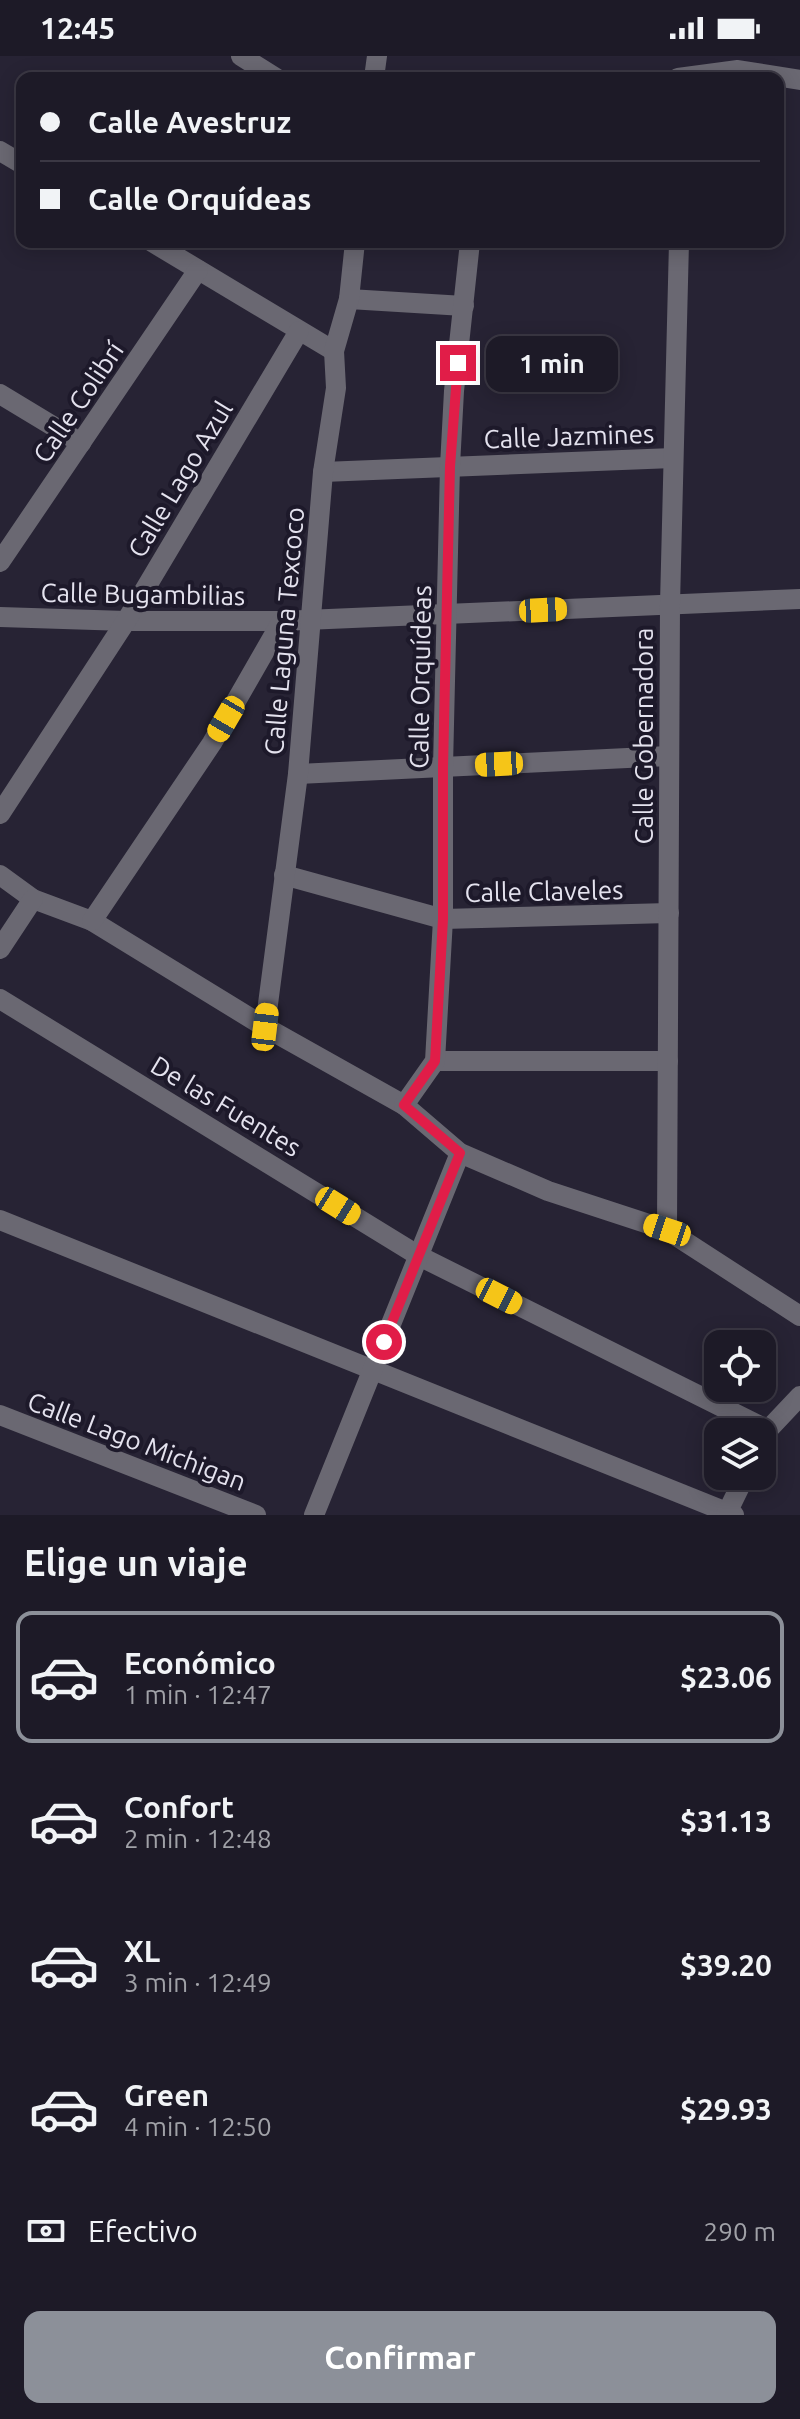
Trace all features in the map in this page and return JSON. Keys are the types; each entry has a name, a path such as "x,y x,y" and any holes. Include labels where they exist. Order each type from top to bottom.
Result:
{"street":[{"path":"241,56 266,72"},
{"path":"703,72 736,63 770,72"},
{"path":"162,248 334,351"},
{"name":"Calle Laguna Texcoco","path":"265,1027 298,774 323,472 336,388 334,351 349,299 354,248"},
{"name":"Calle Orquídeas","path":"435,1061 443,919 450,466 454,391 469,248"},
{"name":"Calle Gobernadora","path":"667,1230 670,604 679,248"},
{"name":"Calle Colibrí","path":"0,562 198,270"},
{"path":"349,299 464,306"},
{"name":"Calle Lago Azul","path":"0,814 126,621 299,331"},
{"path":"0,394 81,443"},
{"name":"Calle Jazmines","path":"323,472 673,458"},
{"name":"Calle Bugambilias","path":"0,617 282,621 800,599"},
{"path":"92,921 212,743 282,621"},
{"path":"298,774 669,756"},
{"path":"0,875 33,899 92,921 265,1027 404,1105 460,1153 548,1191 667,1230 800,1316"},
{"name":"Calle Claveles","path":"284,875 443,919 669,913"},
{"path":"0,949 33,899"},
{"name":"De las Fuentes","path":"0,999 419,1256 730,1418"},
{"path":"404,1105 435,1061 668,1061"},
{"path":"314,1515 460,1153"},
{"path":"0,1220 729,1514 739,1490"},
{"path":"776,1423 800,1396"},
{"name":"Calle Lago Michigan","path":"0,1415 256,1515"}],"route":[{"path":"384,1342 460,1153 404,1105 435,1061 443,919 450,466 458,363"}]}
